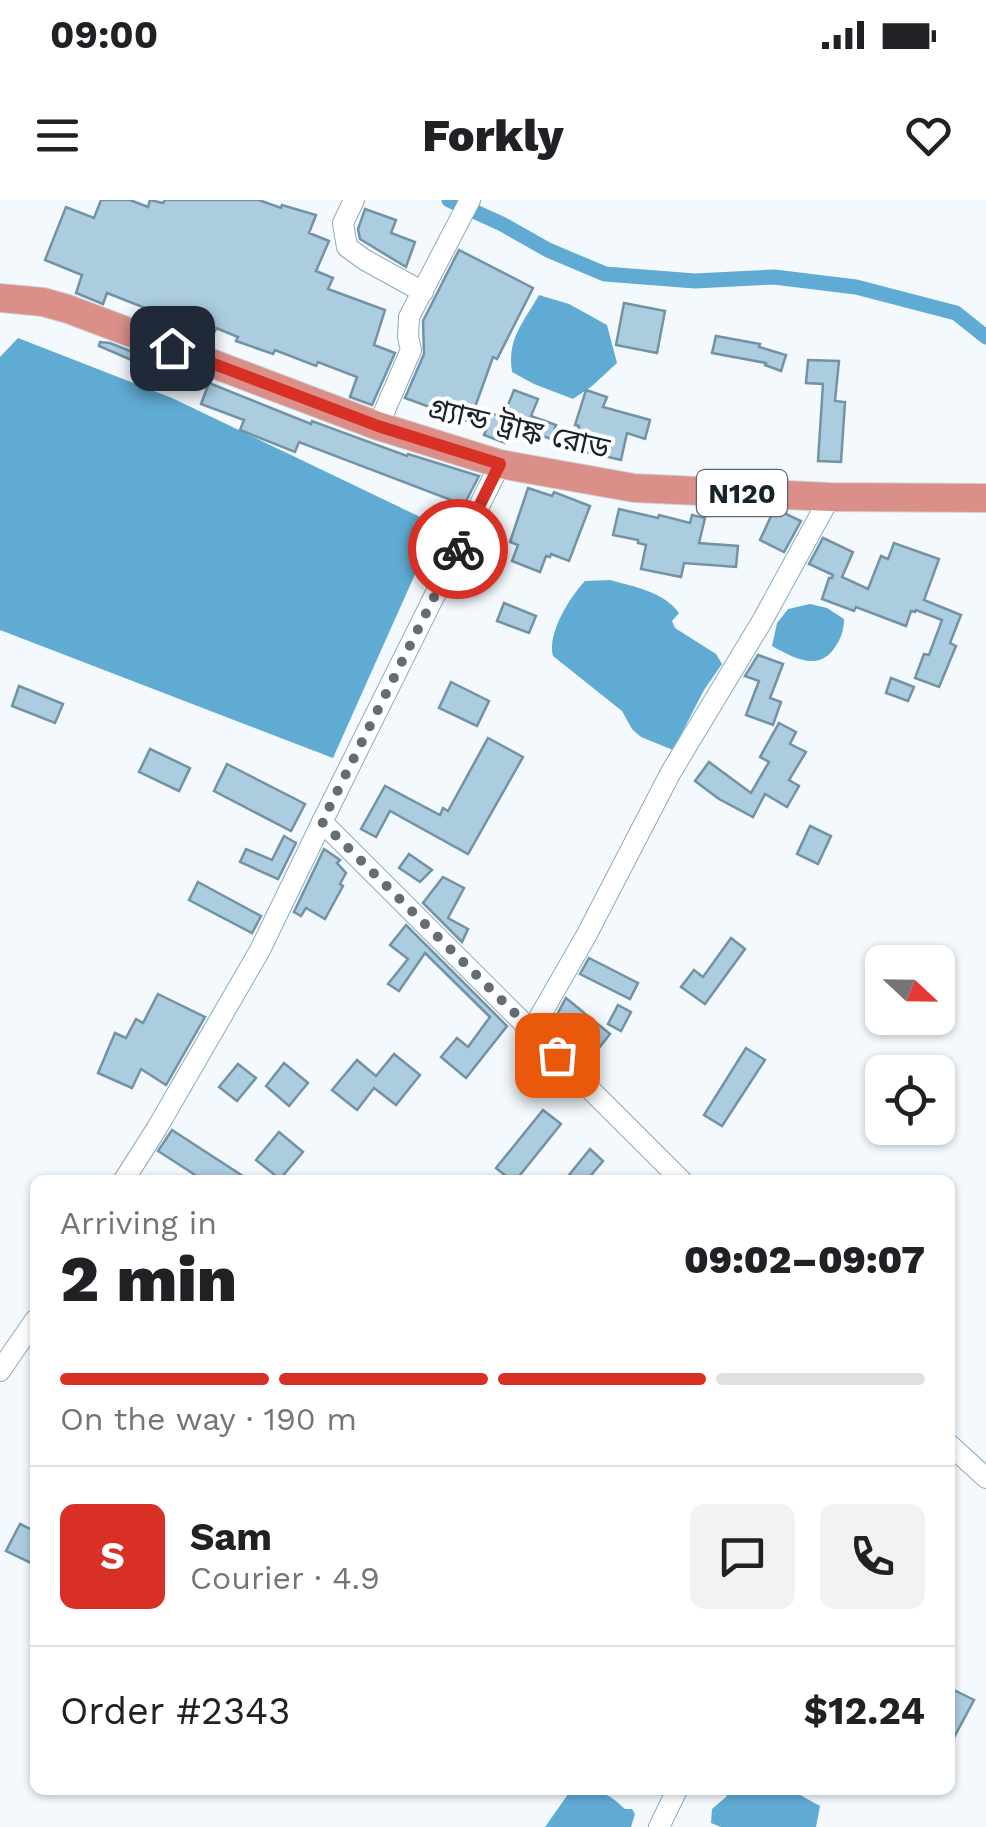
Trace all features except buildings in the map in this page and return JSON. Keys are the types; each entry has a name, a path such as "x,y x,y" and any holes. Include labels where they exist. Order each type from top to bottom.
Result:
{"highway":[{"name":"গ্র্যান্ড ট্রাঙ্ক রোড","path":"0,298 68,309 378,426 500,464 634,488 830,497 986,498"}],"street":[{"path":"354,200 343,223 346,247 422,292"},
{"path":"378,426 411,350 409,318 470,200"},
{"path":"127,1175 260,950 500,464"},
{"path":"532,1030 671,772 761,623 830,497"},
{"path":"322,822 676,1175"},
{"path":"0,1371 30,1327"},
{"path":"955,1450 986,1478"},
{"path":"659,1827 675,1795"}],"water":[{"path":"539,295 569,304 607,325 617,363 573,399 512,372 514,341"},
{"path":"18,338 172,398 437,525 333,758 0,630 0,357"},
{"path":"610,580 665,600 679,613 672,621 675,628 716,654 722,664 673,750 641,737 622,711 553,656 557,626 579,588 585,581"},
{"path":"810,604 827,608 844,619 833,650 826,657 811,661 772,646 777,623 788,609"},
{"path":"567,1795 606,1795 635,1814 631,1827 545,1827"},
{"path":"800,1795 820,1806 816,1827 721,1827 711,1823 712,1809 726,1797"}],"waterway":[{"path":"449,200 605,274 695,281 774,277 856,287 956,313 986,337"}],"way so far":[{"path":"458,549 322,822 557,1055"}],"route":[{"path":"172,348 378,426 500,464 458,549"}]}
